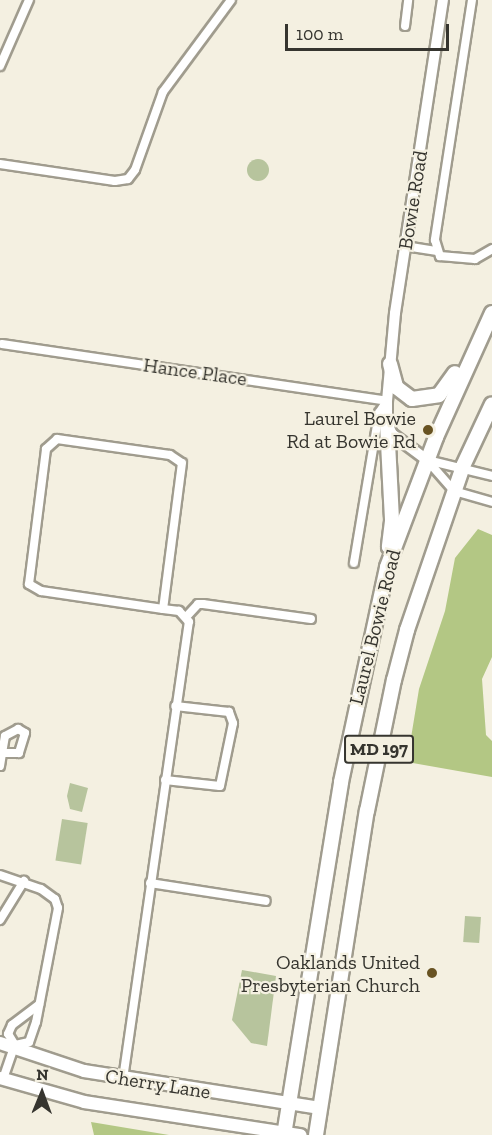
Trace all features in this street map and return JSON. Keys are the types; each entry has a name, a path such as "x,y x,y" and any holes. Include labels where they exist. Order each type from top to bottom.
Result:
{"main road":[{"path":"390,364 396,387 406,398 422,400 439,395 449,386 474,334 490,317"},
{"name":"Laurel Bowie Road","path":"284,1134 341,782 387,567 427,460 490,317"},
{"name":"Laurel Bowie Road","path":"316,1135 374,771 407,630 463,466 492,404"},
{"path":"387,424 392,521 387,567"},
{"name":"Cherry Lane","path":"0,1043 65,1067 123,1079 320,1108"},
{"name":"Cherry Lane","path":"1,1078 84,1102 300,1135"}],"street":[{"path":"0,66 30,0"},
{"path":"0,164 122,181 135,170 163,92 231,0"},
{"path":"405,26 408,0"},
{"name":"Bowie Road","path":"387,424 390,364 405,246 443,0"},
{"path":"472,0 437,214 436,251 440,256 475,259 492,249"},
{"path":"405,246 436,251"},
{"name":"Hance Place","path":"2,344 387,400"},
{"name":"Bowie Road","path":"354,563 379,413 387,400"},
{"path":"387,424 401,445 427,460 454,491 492,502"},
{"path":"163,609 182,463 170,455 64,440 50,442 29,584 41,591 163,609 187,616"},
{"path":"427,460 463,466 492,476"},
{"path":"123,1079 187,616 198,604 203,604 311,619"},
{"path":"165,780 220,786 233,723 229,712 175,706"},
{"path":"0,766 2,753"},
{"path":"0,875 24,881 51,895 58,908 30,1041 14,1047 1,1078"},
{"path":"0,920 24,881"},
{"path":"150,883 266,902"},
{"path":"14,1047 8,1034 12,1025 39,1005"}],"green space":[{"path":"258,159 266,162 269,170 266,178 258,181 250,178 247,170 250,162"},
{"path":"478,529 492,535 492,657 482,679 486,735 492,741 492,777 407,762 419,689 445,611 455,558"},
{"path":"70,783 88,788 82,812 70,809 67,796"},
{"path":"62,819 88,823 81,865 55,860"},
{"path":"465,916 481,917 479,943 463,942"},
{"path":"242,970 276,976 267,1046 251,1043 232,1020"},
{"path":"91,1122 169,1135 94,1135"}],"place":[{"name":"Laurel Bowie Rd at Bowie Rd","path":"428,430"},
{"name":"Oaklands United Presbyterian Church","path":"432,973"}]}
